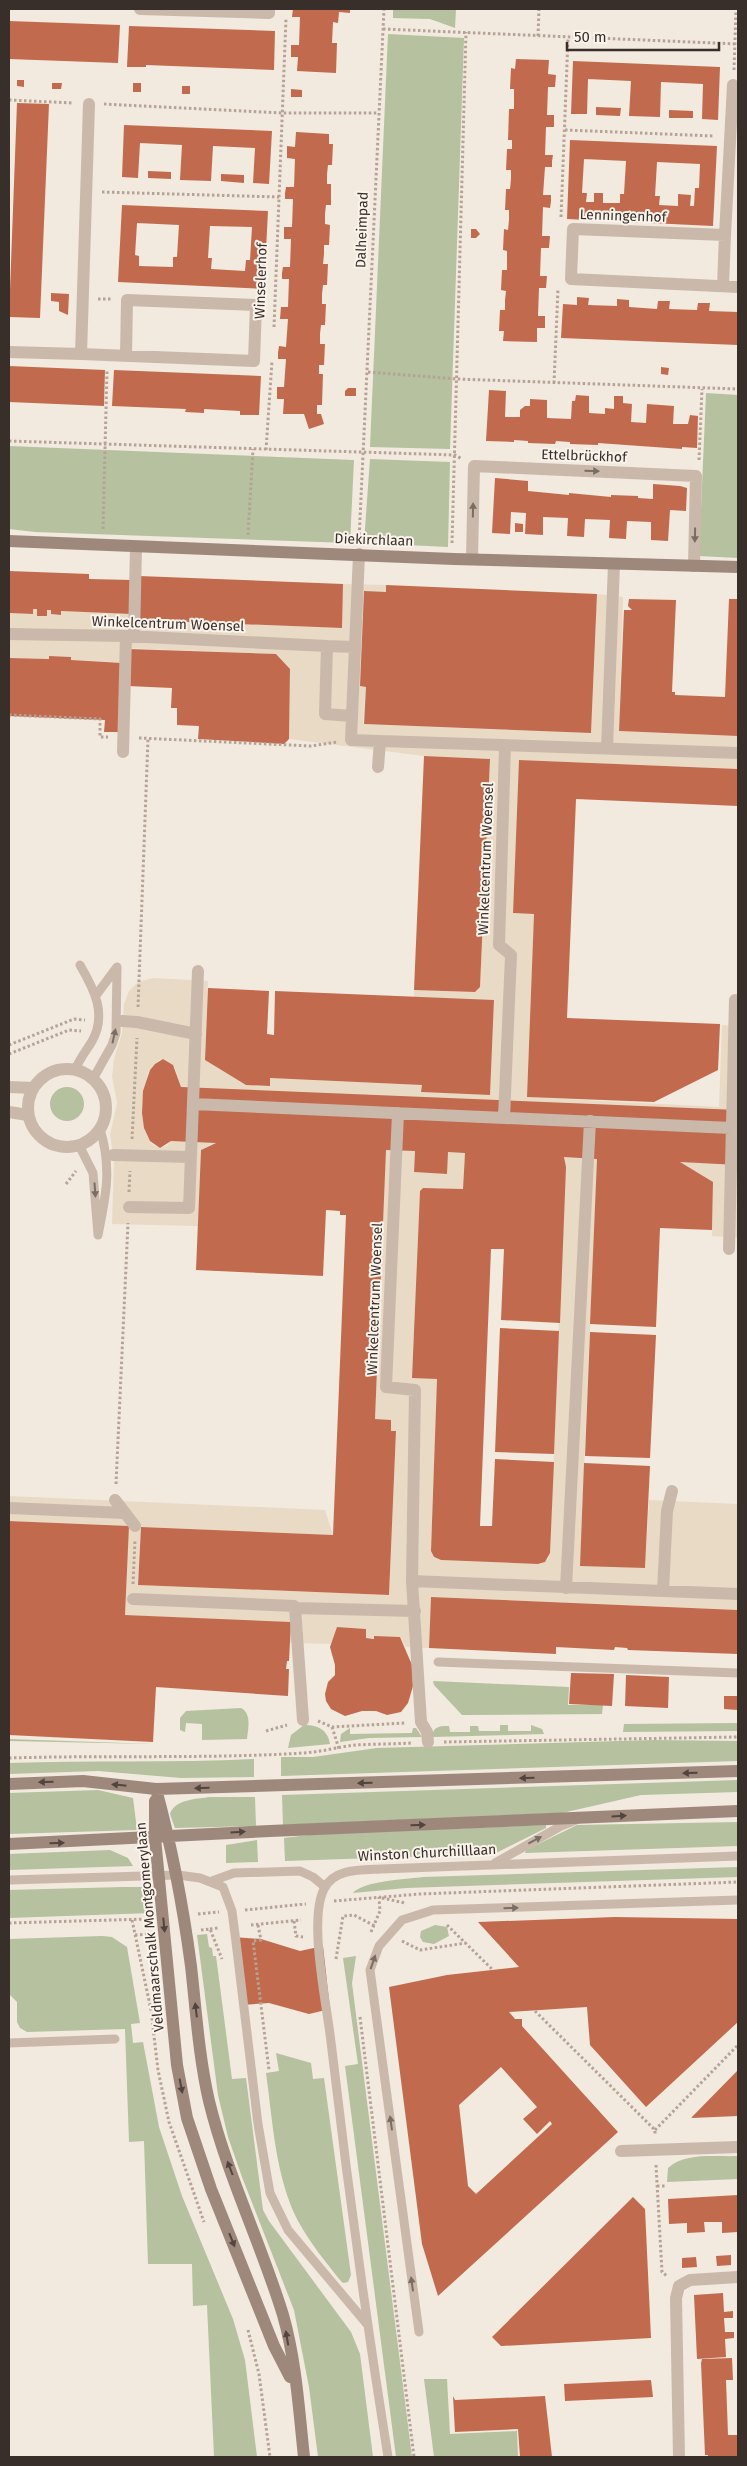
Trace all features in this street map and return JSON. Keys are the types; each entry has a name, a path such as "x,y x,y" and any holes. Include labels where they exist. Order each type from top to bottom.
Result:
{"main road":[{"name":"Diekirchlaan","path":"9,541 454,559 738,567"},
{"path":"9,1784 83,1781 156,1789 738,1771"},
{"name":"Veldmaarschalk Montgomerylaan","path":"156,1789 178,1875 209,2099 222,2149 260,2246 283,2317 296,2386 304,2457"},
{"name":"Veldmaarschalk Montgomerylaan","path":"156,1789 154,1838 177,2065 187,2118 211,2189 274,2346 296,2386"},
{"name":"Winston Churchilllaan","path":"9,1844 738,1811"}],"street":[{"path":"140,9 269,13 269,9"},
{"path":"723,286 733,85"},
{"path":"81,354 89,104"},
{"name":"Lenningenhof","path":"725,235 573,229 571,279 738,287"},
{"path":"126,355 127,300"},
{"name":"Winselerhof","path":"9,352 254,361 256,305 127,300"},
{"name":"Ettelbrückhof","path":"472,559 474,466 696,476"},
{"path":"694,566 696,476"},
{"path":"123,752 136,547"},
{"path":"359,554 351,740 738,754"},
{"path":"607,748 614,564"},
{"name":"Winkelcentrum Woensel","path":"9,634 130,637 355,647"},
{"path":"327,646 325,714 352,716"},
{"path":"378,766 380,741"},
{"name":"Winkelcentrum Woensel","path":"504,1118 511,954 499,945 505,746"},
{"path":"129,1207 189,1208 198,971"},
{"path":"729,1248 735,1000"},
{"path":"122,1021 137,1022 196,1034"},
{"path":"75,1070 93,1079 104,1098 106,1108 100,1129 88,1141 79,1145 57,1146 47,1142 32,1126 28,1115 28,1106 33,1088 47,1075 56,1071 75,1070"},
{"path":"9,1087 33,1088"},
{"path":"193,1104 731,1128"},
{"path":"9,1112 28,1115"},
{"name":"Winkelcentrum Woensel","path":"398,1113 386,1387 415,1390 412,1581 421,1722 427,1732 428,1742"},
{"path":"566,1588 590,1121"},
{"path":"113,1155 190,1157"},
{"path":"663,1591 667,1511 672,1491"},
{"path":"115,1500 135,1526"},
{"path":"9,1508 125,1514"},
{"path":"412,1581 738,1594"},
{"path":"132,1600 294,1606 295,1608 415,1611"},
{"path":"295,1608 303,1720"},
{"path":"621,2151 738,2147"},
{"path":"679,2457 676,2298 685,2283 738,2277"}],"lane":[{"path":"75,1070 96,1032 98,1020 97,994 80,965"},
{"path":"93,1079 112,1045 116,1033 117,967 97,994"},
{"path":"79,1145 93,1173 98,1235 107,1192 108,1164 100,1129"},
{"path":"438,1662 738,1673"},
{"path":"493,1864 561,1826 583,1818"},
{"name":"Winston Churchilllaan","path":"325,1887 336,1875 355,1871 493,1864 738,1856"},
{"path":"212,1881 234,1872 300,1871 313,1877 325,1887 319,1903 319,1939 339,2117 367,2324 388,2457"},
{"path":"9,1880 178,1875 212,1881 223,1887 232,1911 258,2124 270,2193 288,2230 367,2324"},
{"path":"419,2332 370,1970 379,1946 402,1920 433,1910 738,1900"},
{"path":"9,2042 115,2039"}],"path":[{"name":"Dalheimpad","path":"359,554 384,9"},
{"path":"538,36 539,9"},
{"path":"733,85 736,9"},
{"name":"Winselerhof","path":"273,332 286,13"},
{"path":"383,29 736,44"},
{"path":"454,559 452,546 466,32"},
{"path":"560,227 568,38"},
{"path":"9,100 282,113 378,113"},
{"path":"564,130 730,137"},
{"path":"86,192 279,197"},
{"path":"554,383 558,286"},
{"path":"82,298 127,300"},
{"path":"102,545 108,355"},
{"path":"266,450 272,355"},
{"path":"368,372 457,379 738,389"},
{"path":"696,476 701,450 702,389"},
{"path":"9,441 253,450 455,454"},
{"path":"249,550 248,532 253,450"},
{"path":"9,715 100,719 100,737 311,746 351,740"},
{"path":"115,1500 148,739"},
{"path":"9,1045 74,1018 88,1020"},
{"path":"9,1054 69,1030 88,1031"},
{"path":"66,1184 76,1171"},
{"path":"132,1600 135,1526"},
{"path":"266,1731 303,1720 318,1721 332,1727 421,1722"},
{"path":"332,1727 339,1749"},
{"path":"9,1758 92,1755 175,1758 304,1753 354,1746 428,1742 738,1737"},
{"path":"342,1900 420,1894 738,1882"},
{"path":"245,1910 302,1904"},
{"path":"274,1907 274,1913"},
{"path":"433,1910 494,1970"},
{"path":"334,1917 354,1915 420,1950 466,1943"},
{"path":"336,1958 343,1916"},
{"path":"9,1923 153,1919"},
{"path":"251,1925 301,1920"},
{"path":"258,1925 260,1940 253,1941 269,2070"},
{"path":"210,1929 218,1928"},
{"path":"135,1935 155,1934"},
{"path":"535,2011 655,2130 738,2045"},
{"path":"655,2150 662,2272 685,2283"},
{"path":"657,2186 667,2186"}],"green space":[{"path":"393,9 456,9 455,28 430,19 393,18"},
{"path":"388,34 464,38 450,449 370,447"},
{"path":"706,393 738,395 738,558 699,556"},
{"path":"9,446 354,460 350,543 35,532 9,529"},
{"path":"370,459 450,462 448,547 364,543"},
{"path":"67,1087 74,1088 79,1092 83,1097 83,1111 79,1116 74,1120 67,1121 60,1120 55,1116 51,1111 50,1104 51,1097 55,1092 60,1088"},
{"path":"433,1681 569,1687 568,1705 603,1705 602,1714 462,1715 434,1685"},
{"path":"241,1708 248,1718 247,1739 202,1740 202,1724 186,1723 185,1732 180,1730 180,1718 186,1711"},
{"path":"738,1723 738,1731 623,1732 624,1724"},
{"path":"304,1725 322,1729 327,1735 330,1744 288,1748 291,1735"},
{"path":"500,1725 508,1725 508,1731 531,1731 531,1725 542,1729 544,1734 432,1737 435,1729 440,1727 449,1726 450,1732 470,1732 470,1726 478,1726 479,1731 500,1731"},
{"path":"350,1728 350,1734 412,1733 413,1728 416,1728 422,1737 369,1738 340,1742 341,1734"},
{"path":"9,1739 153,1744 9,1741"},
{"path":"653,1740 738,1741 738,1761 281,1776 281,1757 313,1757 377,1748"},
{"path":"254,1759 254,1777 181,1778 98,1771 9,1774 9,1763"},
{"path":"738,1780 738,1792 641,1795 562,1813 283,1825 282,1795"},
{"path":"98,1790 133,1798 137,1830 9,1834 9,1793"},
{"path":"255,1797 256,1826 175,1828 170,1814 177,1805 193,1799"},
{"path":"738,1822 738,1846 525,1853 526,1850 577,1825"},
{"path":"546,1825 546,1828 494,1854 285,1861 284,1838 316,1834"},
{"path":"257,1840 258,1862 226,1863 226,1845"},
{"path":"110,1850 128,1858 133,1866 9,1870 9,1854"},
{"path":"738,1867 738,1877 406,1888 353,1893 358,1889 375,1883 423,1877"},
{"path":"144,1887 151,1913 9,1918 9,1890"},
{"path":"435,1925 447,1927 449,1936 434,1944 423,1942 420,1937 421,1931"},
{"path":"207,1934 209,1947 212,1948 213,1956 216,1956 232,2079 246,2078 263,2210 269,2221 351,2332 360,2354 373,2457 318,2457 309,2387 294,2310 242,2177 228,2137 218,2095 197,1935"},
{"path":"112,1937 127,1947 140,2023 131,2024 133,2043 143,2042 159,2127 182,2196 233,2319 245,2360 257,2457 214,2457 207,2305 193,2306 192,2264 148,2264 144,2141 129,2142 125,2029 27,2032 20,2028 17,2022 17,2002 9,1994 9,1939"},
{"path":"356,1956 352,1983 412,2457 396,2457 345,2066 358,2064 343,1958"},
{"path":"276,2053 311,2063 313,2079 324,2078 351,2275 348,2282 343,2283 340,2280 308,2237 290,2204 284,2186 276,2148 266,2073 279,2071"},
{"path":"701,2156 738,2156 738,2179 667,2182 668,2168 683,2160"},
{"path":"424,2379 447,2379 450,2434 517,2431 518,2457 434,2457"}],"shaded area":[{"path":"343,584 386,585 386,592 364,592 360,686 366,687 363,724 591,733 597,594 623,597 619,731 738,736 738,769 519,760 513,913 534,914 527,1097 719,1107 722,1025 738,1026 738,1238 712,1236 713,1183 598,1143 580,1565 645,1568 649,1500 738,1504 738,1610 431,1597 429,1648 406,1647 400,1637 366,1638 366,1629 338,1627 331,1644 290,1643 291,1623 125,1615 128,1526 9,1521 9,1496 325,1510 333,1535 141,1527 138,1585 389,1595 396,1432 391,1431 391,1420 375,1419 386,1135 244,1128 201,1150 198,1226 112,1224 114,1159 110,1135 117,1103 112,1077 114,1059 122,1033 124,1004 129,991 138,982 153,978 208,981 205,1060 246,1085 270,1086 270,1078 422,1085 422,1092 490,1095 494,1001 414,997 414,990 475,992 480,987 490,759 424,756 289,739 290,669 276,654 123,648 122,663 71,660 70,657 49,656 49,659 9,658 9,613 33,614 33,609 37,609 37,616 46,616 47,610 51,610 51,614 60,615 61,611 130,614 138,620 341,628","holes":["164,1059 175,1068 181,1087 174,1136 167,1146 160,1148 152,1144 145,1131 142,1106 148,1072 159,1060","416,1130 447,1174 414,1172","466,1138 563,1154 565,1160 550,1553 548,1559 541,1564 441,1560 434,1558 431,1551 437,1379 412,1377 420,1191 424,1188 463,1189"]}],"building":[{"path":"293,9 350,9 350,13 339,12 338,23 333,22 332,43 337,43 336,73 297,71 298,57 291,57 291,45 299,45 300,17 292,17"},
{"path":"9,21 120,25 118,63 9,59"},
{"path":"129,26 275,31 274,70 146,65 146,67 127,67"},
{"path":"516,59 549,60 548,74 556,75 555,87 548,87 547,115 554,115 554,127 546,127 545,155 553,155 552,167 545,167 543,195 551,195 551,201 550,208 543,207 542,236 550,236 549,248 541,248 540,276 547,276 546,288 539,288 538,316 545,316 545,328 537,328 537,342 503,341 504,331 499,331 500,310 505,310 506,291 501,290 502,270 507,270 507,251 503,250 504,229 508,230 509,220 509,210 505,210 506,189 510,189 511,179 511,170 506,170 507,149 512,149 512,140 508,140 509,109 514,109 514,89 510,89 511,68 515,69"},
{"path":"573,61 720,67 718,120 702,119 703,84 661,82 660,117 629,116 631,81 588,79 587,114 571,114"},
{"path":"17,80 24,80 24,87 17,86"},
{"path":"52,83 62,83 61,89 52,89"},
{"path":"133,83 141,83 141,92 133,92"},
{"path":"182,86 190,86 190,94 182,94"},
{"path":"291,89 302,90 302,97 291,97"},
{"path":"17,103 49,104 40,318 9,317"},
{"path":"596,107 621,108 620,116 596,115"},
{"path":"669,110 693,111 693,118 669,118"},
{"path":"124,125 272,131 269,184 253,183 255,148 213,146 211,181 180,180 182,145 140,143 138,178 122,177"},
{"path":"296,132 329,134 329,144 333,144 332,165 328,165 327,174 327,184 331,184 331,205 326,205 325,214 325,224 330,225 329,245 324,245 323,264 328,264 327,285 323,285 322,294 322,304 326,304 325,325 321,325 320,334 320,344 325,344 324,365 319,365 319,374 323,374 322,405 317,405 317,414 321,414 324,424 309,429 304,414 283,414 284,399 277,399 277,387 284,387 286,359 278,359 278,353 279,346 286,347 288,319 280,319 281,307 288,307 289,279 282,279 283,267 290,267 291,239 284,239 284,227 292,227 293,199 285,199 285,193 286,187 294,187 295,159 287,158 287,146 295,147"},
{"path":"570,140 717,146 713,226 567,219","holes":["584,159 626,161 624,194 620,194 620,203 603,203 603,193 594,193 594,202 586,202 587,193 582,193","657,162 700,164 699,188 695,188 694,206 690,206 691,195 678,194 678,206 659,205 660,196 655,196"]},
{"path":"148,171 171,172 171,179 148,178"},
{"path":"221,174 244,175 244,183 221,181"},
{"path":"122,205 268,211 264,289 118,282","holes":["137,223 179,225 177,257 173,257 173,267 139,266 139,256 135,255","210,226 252,227 250,260 246,260 245,271 211,269 212,258 208,258"]},
{"path":"471,229 476,229 480,234 476,238 471,238"},
{"path":"51,293 69,294 68,315 59,311 59,302 51,301"},
{"path":"577,297 589,298 588,305 617,306 617,299 629,300 629,307 657,309 658,301 670,301 669,309 697,310 698,303 710,303 709,311 738,312 738,345 561,338 563,304 577,305"},
{"path":"9,366 105,370 104,406 9,402"},
{"path":"661,367 669,368 668,375 661,374"},
{"path":"114,370 261,376 259,415 240,415 240,411 204,409 204,413 185,412 186,409 112,406"},
{"path":"348,388 356,388 356,396 345,396 345,391"},
{"path":"489,390 506,391 505,417 520,417 520,410 525,406 530,406 530,399 547,400 547,418 571,419 572,401 575,401 576,395 589,396 589,413 605,414 605,408 614,409 614,396 623,396 623,403 632,404 631,422 646,423 647,404 674,406 673,424 688,424 690,415 698,416 697,448 682,447 682,449 598,443 598,445 570,444 570,442 556,441 555,444 528,443 528,441 514,440 514,442 486,441"},
{"path":"495,478 528,481 528,491 611,497 611,495 638,496 638,498 653,499 653,484 680,486 687,488 686,511 670,510 668,541 651,540 651,522 627,521 626,539 609,538 610,520 585,519 584,537 567,536 568,518 543,517 543,535 525,534 526,513 511,512 510,534 492,533"},
{"path":"515,523 523,524 523,532 515,532"},
{"path":"9,571 89,574 89,579 132,580 131,614 61,611 61,615 51,614 51,610 47,610 47,616 37,616 37,609 33,609 33,614 9,613"},
{"path":"139,576 343,584 342,628 137,620"},
{"path":"386,585 597,594 591,733 364,724 366,687 360,686 364,591 386,592"},
{"path":"629,599 676,600 672,692 675,692 675,695 725,697 729,599 738,599 738,736 619,731 624,610 632,610 628,606"},
{"path":"129,649 276,654 290,669 289,739 284,744 198,739 199,726 177,725 177,708 171,708 172,688 128,686"},
{"path":"49,656 71,657 71,660 122,663 119,732 104,732 105,720 9,716 9,658 49,659"},
{"path":"424,756 490,759 480,987 475,992 414,990"},
{"path":"519,760 738,769 738,806 576,799 567,1018 720,1024 718,1070 654,1102 527,1097 534,914 513,913"},
{"path":"208,988 269,991 267,1034 274,1035 275,991 494,1000 490,1095 421,1092 422,1085 270,1078 270,1086 246,1085 205,1060"},
{"path":"163,1059 173,1065 181,1087 738,1110 738,1165 680,1162 713,1182 712,1230 660,1228 656,1327 590,1324 597,1159 564,1157 566,1167 560,1323 501,1320 504,1249 491,1249 480,1526 492,1526 495,1459 554,1462 550,1553 545,1562 538,1564 441,1560 434,1557 431,1551 437,1379 412,1378 420,1191 423,1188 463,1189 465,1153 448,1152 447,1174 414,1172 415,1151 386,1150 375,1419 391,1420 391,1431 396,1431 389,1595 138,1585 141,1527 333,1535 346,1215 340,1215 340,1211 326,1210 323,1276 196,1270 201,1150 216,1143 171,1141 160,1148 150,1141 144,1128 142,1113 143,1091 150,1070"},
{"path":"500,1328 559,1331 554,1454 495,1452"},
{"path":"590,1332 656,1335 650,1458 585,1456"},
{"path":"584,1463 650,1466 645,1568 580,1566"},
{"path":"9,1521 129,1526 125,1615 291,1622 289,1661 287,1661 286,1669 289,1669 288,1696 156,1687 153,1742 9,1735"},
{"path":"431,1597 738,1610 738,1654 628,1650 627,1648 615,1647 614,1650 556,1647 556,1654 429,1648"},
{"path":"337,1627 366,1629 366,1638 374,1639 374,1636 400,1637 412,1665 413,1686 408,1703 401,1712 387,1715 376,1711 362,1711 345,1716 331,1709 326,1701 325,1694 328,1682 335,1675 335,1665 330,1647"},
{"path":"571,1673 614,1674 612,1706 569,1704"},
{"path":"626,1675 669,1677 668,1708 625,1706"},
{"path":"724,1696 738,1696 738,1710 724,1709"},
{"path":"615,1917 738,1919 738,2022 646,2107 590,2045 587,2007 509,2012 515,2019 522,2019 522,2026 618,2132 438,2296 422,2244 389,1987 447,1975 519,1967 478,1922","holes":["501,2067 537,2107 523,2119 537,2134 550,2121 552,2124 476,2194 468,2186 459,2105"]},
{"path":"233,1937 261,1939 300,1951 323,1946 330,2009 309,2014 269,2003 242,2005"},
{"path":"738,2070 738,2116 691,2118"},
{"path":"738,2195 738,2232 722,2233 722,2222 704,2222 705,2232 687,2233 687,2223 669,2224 668,2199"},
{"path":"633,2197 645,2209 651,2338 501,2346 492,2337"},
{"path":"731,2255 731,2265 717,2266 716,2256"},
{"path":"696,2257 697,2267 682,2268 682,2258"},
{"path":"723,2293 724,2312 733,2311 733,2318 724,2318 725,2332 734,2332 734,2338 725,2339 726,2357 697,2359 694,2295"},
{"path":"732,2358 733,2380 726,2380 728,2435 738,2435 738,2457 708,2457 708,2455 705,2455 701,2363 702,2359"},
{"path":"651,2380 653,2397 565,2401 564,2384"},
{"path":"453,2396 455,2400 545,2396 552,2457 520,2457 518,2429 455,2432"}]}
